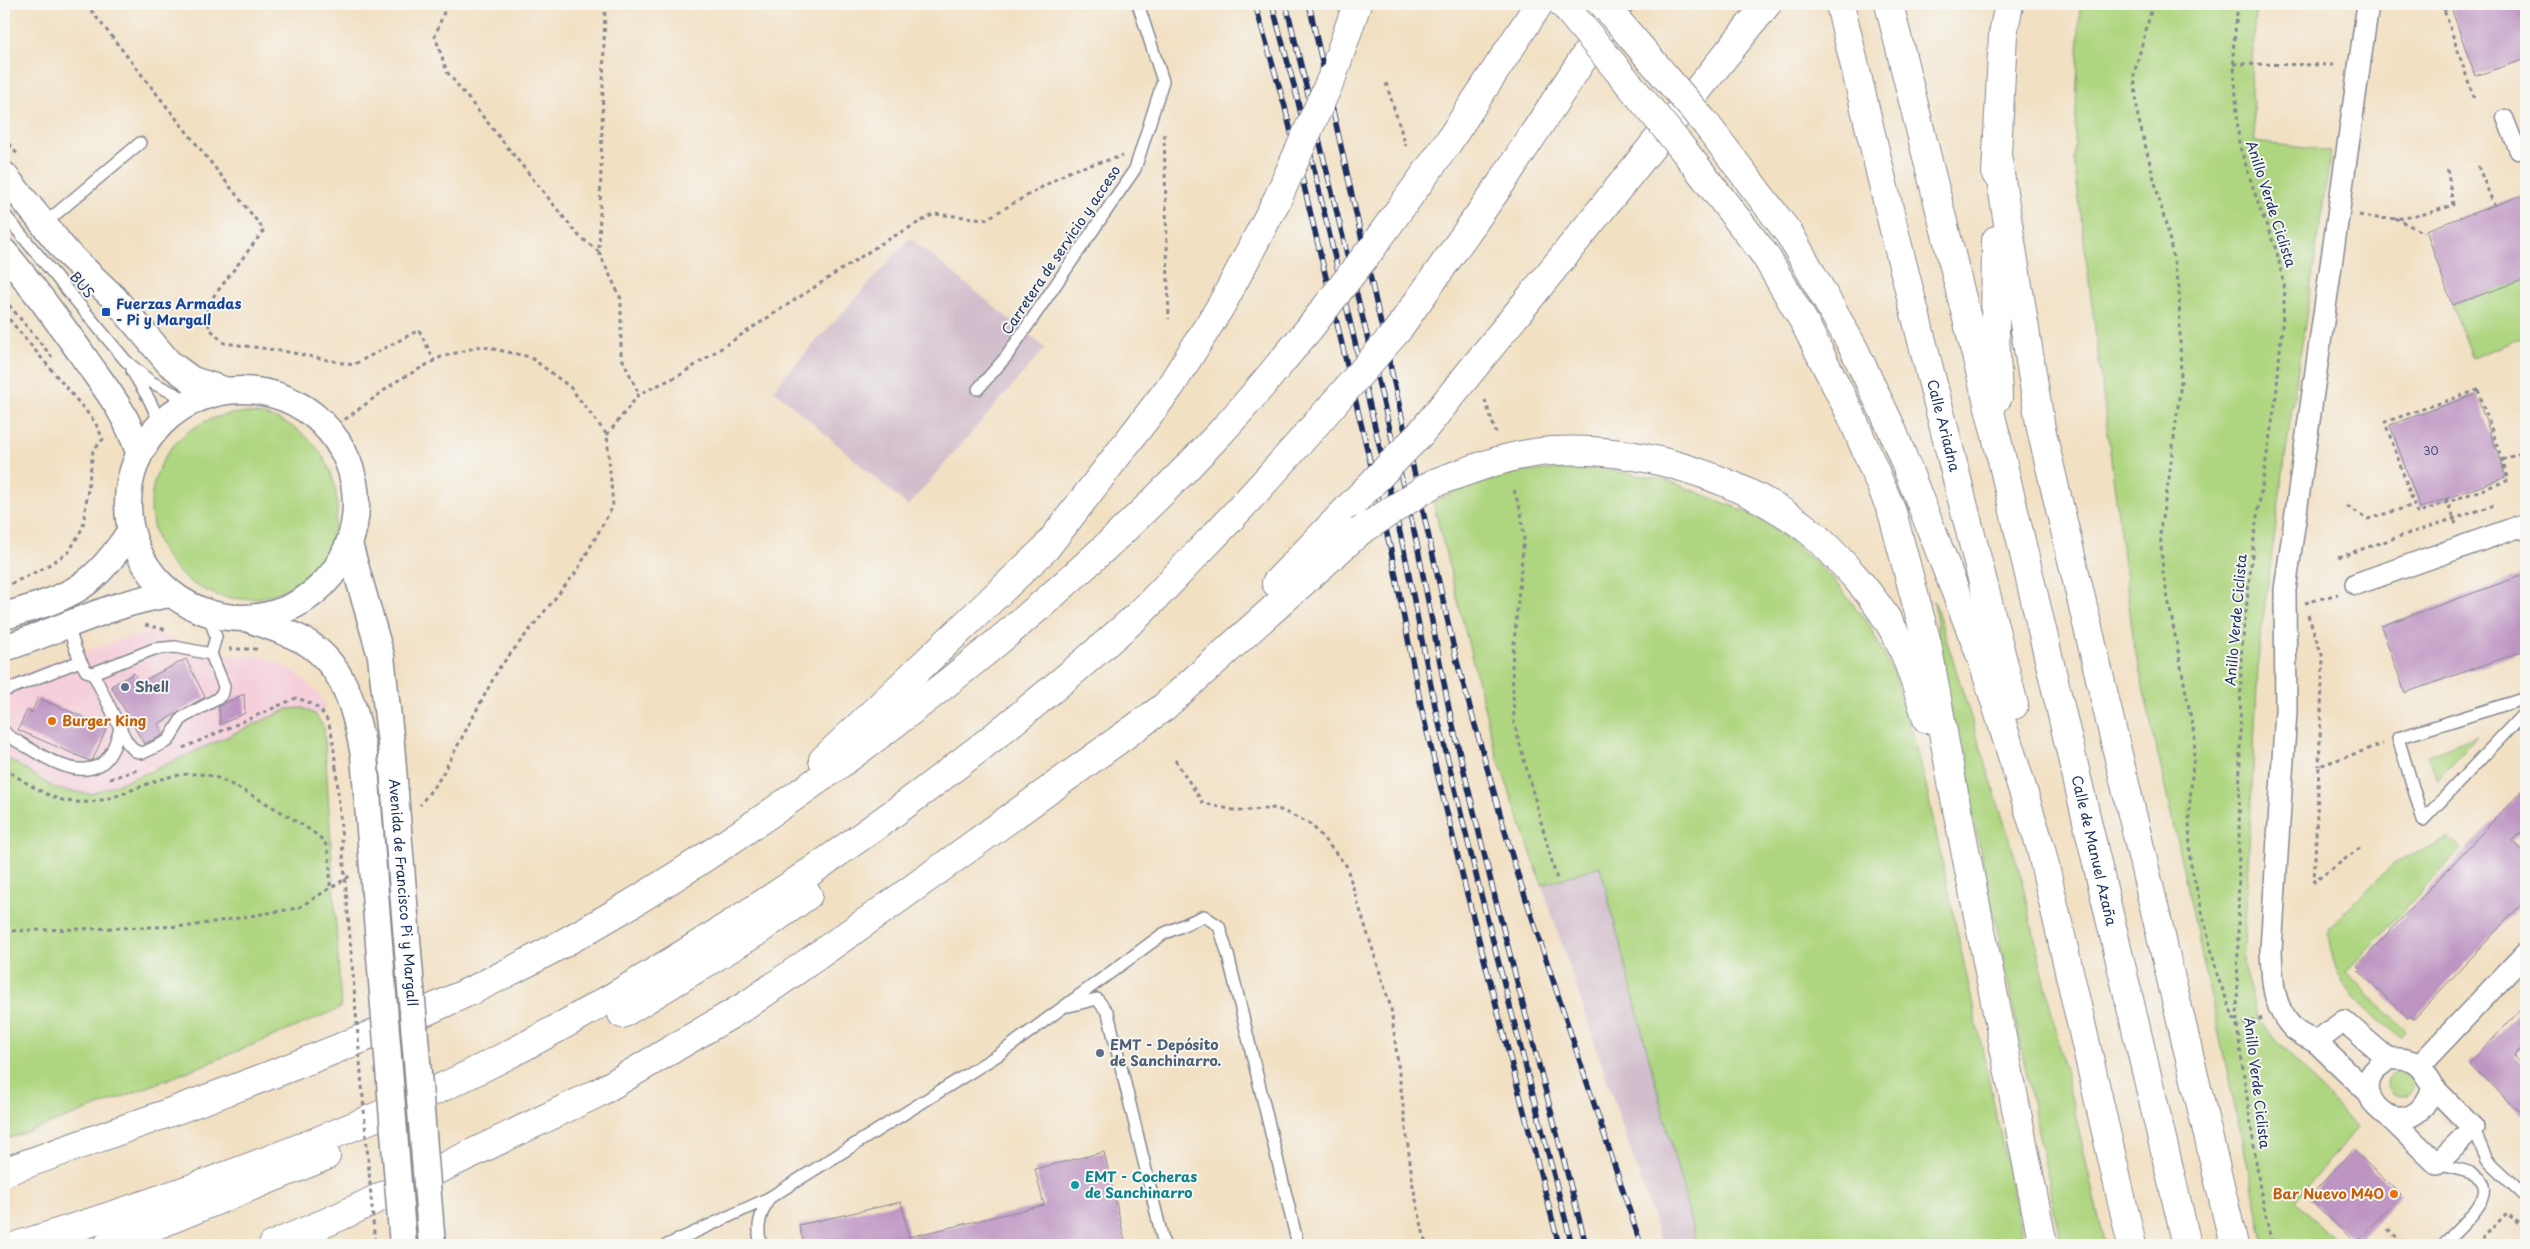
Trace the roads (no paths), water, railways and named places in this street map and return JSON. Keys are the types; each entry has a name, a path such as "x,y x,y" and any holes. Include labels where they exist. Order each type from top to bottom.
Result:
{"highway":[{"path":"758,822 1046,548 1170,387 1222,304 1277,200 1332,77 1357,4"},
{"path":"4,1172 295,1066 441,1004 520,966 669,882 876,740 992,649 1072,577 1222,431 1309,329 1371,249 1447,144 1539,4"},
{"path":"1563,4 1682,148 1765,255 1803,320 1851,415 1888,503 1927,643 1955,799 2043,1245"},
{"path":"1603,4 1706,124 1790,235 1853,347 1891,427 1982,659 2018,780 2041,849 2132,1245"},
{"path":"108,1245 311,1163 466,1096 615,1018 755,933 875,847 978,750 1138,615 1265,484 1397,331 1502,182 1619,4"},
{"path":"1022,808 1263,596 1420,434 1767,4"},
{"name":"Calle Ariadna","path":"1840,4 1895,234 2034,782 2041,849"},
{"path":"1889,4 2000,456"},
{"path":"2000,456 1995,332 1997,155 2002,34 2008,4"},
{"path":"1997,155 2040,429 2234,1245"},
{"path":"273,1245 339,1217 598,1093 747,1005 894,902 1164,707 1359,532 1434,483 1506,457 1553,451 1605,452 1654,460 1705,474 1754,495 1800,524 1841,561 1873,598 1902,646 1955,799"},
{"name":"Calle de Manuel Azaña","path":"2000,456 2187,1245"},
{"path":"19,1245 123,1213 310,1144 462,1078 574,1021 734,923 821,865 978,750"}],"street":[{"path":"2368,4 2285,590 2286,711 2271,950 2272,982 2279,1007 2293,1028 2316,1042 2369,1093 2377,1108 2389,1117 2437,1164 2473,1128 2433,1088 2420,1065 2405,1058 2388,1059 2373,1072 2369,1093"},
{"path":"2505,118 2518,151"},
{"path":"4,175 67,253 114,298 169,363 192,380 224,390 254,390 283,397 309,411 332,429 346,454 356,484 358,509 354,531 349,544 333,573 310,596 281,612 249,619 225,618 194,609 170,594 145,566 130,532 127,505 130,478 139,452 160,423 191,402 224,390"},
{"path":"4,252 45,300 119,404 131,428 139,452"},
{"path":"2356,584 2518,527 2526,529"},
{"path":"4,616 68,594 86,582 119,548 130,532"},
{"name":"Avenida de Francisco Pi y Margall","path":"349,544 381,656 391,744 432,1245"},
{"path":"4,648 115,606 170,594"},
{"name":"Avenida de Francisco Pi y Margall","path":"249,619 306,642 339,673 357,717 364,755 403,1245"},
{"path":"2420,1065 2526,952"},
{"path":"2316,1042 2344,1020 2388,1059"},
{"path":"2389,1117 2404,1119 2417,1114 2428,1103 2433,1088"}],"lane":[{"name":"Carretera de servicio y acceso","path":"978,388 1006,357 1135,169 1163,81 1138,4"},
{"path":"44,224 140,143"},
{"name":"BUS","path":"4,214 126,361 151,382 191,402"},
{"path":"126,361 150,401 160,423"},
{"path":"93,673 121,726 127,742 135,751 142,753 168,741 182,718 217,699 223,693 224,686 211,654 216,637 215,629 208,613"},
{"path":"69,625 74,648 80,661 86,671 93,673 154,649 175,647 211,654"},
{"path":"4,691 80,661"},
{"path":"2526,698 2398,738 2423,820 2526,711"},
{"path":"4,731 8,736 64,766 86,770 102,763 113,747 121,726"},
{"path":"667,1245 769,1198 998,1055 1163,934 1204,916 1219,926 1298,1245"},
{"path":"1064,1007 1097,1000 1108,1013 1164,1245"},
{"path":"2473,1128 2487,1160 2526,1197"},
{"path":"2437,1164 2472,1174 2482,1182 2485,1196 2481,1205 2443,1245"},
{"path":"761,1245 757,1231 761,1213 769,1198"}],"railway":[{"path":"1255,4 1285,107 1365,440 1391,551 1422,711 1466,890 1559,1245"},
{"path":"1272,4 1296,93 1404,550 1436,711 1479,887 1572,1245"},
{"path":"1286,4 1417,544 1449,709 1492,886 1586,1245"},
{"path":"1309,4 1456,658 1514,863 1641,1245"}],"place":[{"name":"Fuerzas Armadas - Pi y Margall","path":"106,312"},
{"name":"Shell","path":"125,687"},
{"name":"Burger King","path":"52,721"},
{"name":"EMT - Depósito de Sanchinarro.","path":"1100,1053"},
{"name":"EMT - Cocheras de Sanchinarro","path":"1075,1185"},
{"name":"Bar Nuevo M40","path":"2394,1194"}]}
